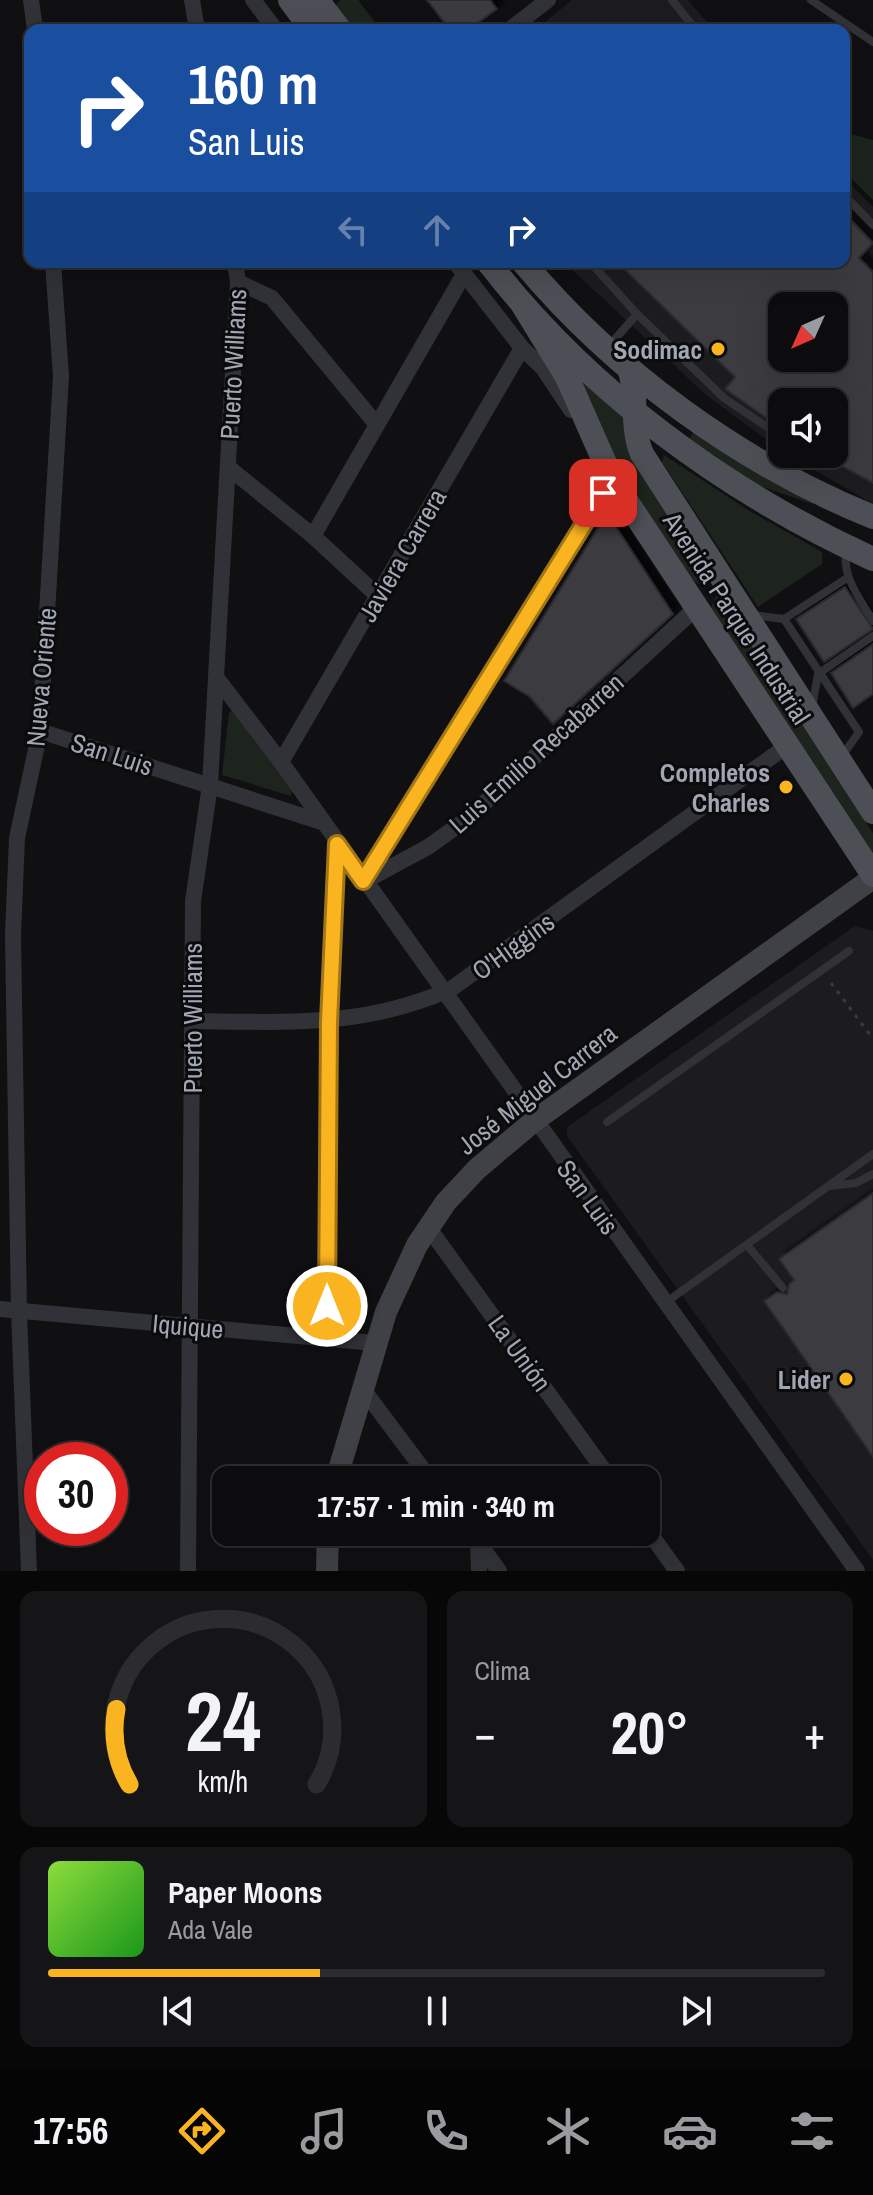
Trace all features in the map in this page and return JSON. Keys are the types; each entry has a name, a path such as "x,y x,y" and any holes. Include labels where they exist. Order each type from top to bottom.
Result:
{"main road":[{"path":"290,0 308,24"},
{"path":"325,3 337,24"},
{"path":"493,268 576,359 637,411 721,475 846,547 873,559"},
{"path":"529,268 607,349 696,419 757,459 873,517"},
{"name":"Avenida Parque Industrial","path":"521,302 567,377 612,479 873,876"},
{"name":"Avenida Parque Industrial","path":"628,365 635,384 637,438 642,454 873,812"},
{"path":"697,607 707,589 720,585 728,588"}],"street":[{"path":"31,0 34,24"},
{"path":"192,0 196,24"},
{"path":"253,0 271,24"},
{"path":"517,24 548,0"},
{"name":"Nueva Oriente","path":"29,1571 6,934 17,838 40,731 61,376 53,268"},
{"name":"Puerto Williams","path":"188,1571 193,901 210,785 238,282 236,268"},
{"path":"313,536 377,425 459,268 558,389 612,479 363,881"},
{"path":"238,282 272,298 377,425"},
{"name":"Javiera Carrera","path":"281,762 522,348"},
{"name":"Puerto Williams","path":"228,467 313,536 378,596"},
{"name":"Luis Emilio Recabarren","path":"363,881 428,847 467,819 697,607"},
{"name":"San Luis","path":"216,677 281,762 857,1571"},
{"name":"San Luis","path":"40,731 321,822"},
{"name":"O'Higgins","path":"191,1021 329,1022 394,1010 443,993 461,984 788,745"},
{"path":"327,1338 329,1022 337,844"},
{"name":"José Miguel Carrera","path":"340,1466 375,1343 405,1267 428,1227 477,1169 534,1121 873,876"},
{"name":"La Unión","path":"428,1227 601,1466"},
{"name":"Iquique","path":"0,1309 375,1343"},
{"path":"362,1388 420,1466"},
{"path":"327,1571 328,1546"},
{"path":"476,1546 479,1571"},
{"path":"481,1546 499,1571"},
{"path":"659,1546 677,1571"}],"lane":[{"path":"672,0 691,24"},
{"path":"811,0 846,24"},
{"path":"850,26 873,42"},
{"path":"850,201 873,225"},
{"path":"595,268 637,314 724,398 768,428"},
{"path":"607,349 637,314"},
{"path":"846,547 843,566 847,578 873,621"},
{"path":"745,614 784,619 847,578"},
{"path":"784,619 859,732 839,760"},
{"path":"810,715 818,674 873,636"},
{"path":"607,1122 849,951"},
{"path":"664,1303 873,1154"},
{"path":"829,1186 856,1183 873,1174"},
{"path":"747,1245 783,1288"}],"path":[{"path":"831,983 873,1039"}],"shaded area":[{"path":"341,0 358,0 376,24 343,24 334,7"},
{"path":"572,0 688,0 709,24 542,24"},
{"path":"850,134 873,140 873,200 850,177"},
{"name":"Sodimac","path":"850,184 873,207 873,504 811,468 848,468 848,388 768,388 768,441 706,395 570,268 850,268"},
{"path":"567,364 620,409 709,578 704,586 692,580 615,462"},
{"path":"694,431 813,504 757,485 689,439"},
{"path":"664,455 748,510 822,552 822,564 758,607 662,462"},
{"path":"716,596 723,598 873,833 873,855 711,608"},
{"path":"234,708 292,790 291,796 222,775 229,713"},
{"path":"855,926 873,931 873,1560 567,1136 567,1127"}],"building":[{"path":"427,0 490,0 497,9 476,24 445,24"},
{"path":"850,219 873,243 859,258 873,272 873,483 845,468 848,468 848,388 768,388 768,419 725,389 735,377 623,268 850,268"},
{"path":"607,513 673,614 553,724 530,697 504,681"},
{"path":"845,587 873,629 824,662 796,619"},
{"path":"873,644 873,694 853,708 831,673"},
{"name":"Lider","path":"873,1193 873,1457 764,1301 777,1292 787,1294 789,1284 794,1280 779,1259"}],"place":[{"name":"Sodimac","path":"718,349"},
{"name":"Completos Charles","path":"786,787"},
{"name":"Lider","path":"846,1379"}],"route":[{"path":"327,1306 329,1022 337,844 363,881 603,493"}]}
